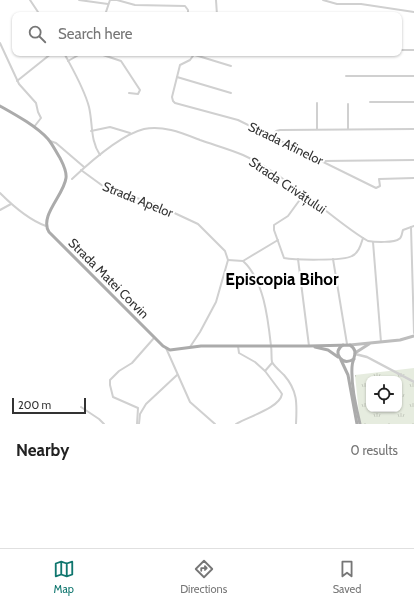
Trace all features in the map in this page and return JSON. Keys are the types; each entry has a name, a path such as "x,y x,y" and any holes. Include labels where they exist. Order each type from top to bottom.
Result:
{"main road":[{"path":"0,106 34,127 50,141 62,163 66,178 64,186 49,213 46,226"},
{"name":"Strada Matei Corvin","path":"46,226 51,235 101,283 154,338 166,348"},
{"path":"166,348 179,349 201,346 347,345 381,342 414,336"},
{"path":"355,353 372,343"},
{"path":"347,345 354,348 355,353 352,366 352,380 358,424"},
{"path":"338,357 339,350 347,345"},
{"path":"310,346 328,350 341,360 348,375 358,424"},
{"path":"341,360 348,362 354,359"}],"street":[{"path":"30,0 38,12"},
{"path":"79,0 108,4"},
{"path":"106,12 111,0 117,0 135,5 184,6 188,12"},
{"path":"216,0 217,12"},
{"path":"323,0 337,4 361,4 414,12"},
{"path":"0,43 17,81 37,106 41,118 34,127"},
{"path":"402,50 414,50"},
{"path":"17,81 48,56"},
{"path":"66,56 87,104 94,144 100,155"},
{"path":"68,61 77,56"},
{"path":"106,56 121,61 140,90 138,94 130,93"},
{"name":"Strada Afinelor","path":"193,56 190,60 180,65 172,97 175,103 238,120 376,188 380,186 379,179 414,178"},
{"name":"Strada Afinelor","path":"201,56 231,66"},
{"path":"346,76 414,76"},
{"path":"177,77 231,93"},
{"path":"370,102 414,102"},
{"path":"316,129 317,104"},
{"path":"348,104 348,129"},
{"path":"91,131 110,127 132,133"},
{"name":"Strada Crivățului","path":"72,179 84,167 113,144 132,133 144,129 157,128 181,133 242,155 272,172 363,238 373,242"},
{"path":"273,137 276,131 280,130 414,128"},
{"path":"50,141 56,144 84,167"},
{"path":"322,161 414,160"},
{"name":"Strada Apelor","path":"81,170 107,189 153,203 198,224 222,248 227,255 228,260"},
{"path":"0,193 11,204 33,220 46,226"},
{"path":"304,194 288,216 274,225 274,230 284,258 347,258 356,253 363,238"},
{"path":"0,210 11,204"},
{"path":"381,342 373,242 400,239 402,231 412,226 414,333"},
{"path":"190,347 216,302 228,260 243,261 278,240"},
{"path":"298,259 310,346"},
{"path":"333,259 347,345"},
{"path":"243,261 254,273 258,283 267,316 272,363 293,387 296,407 296,424"},
{"path":"138,424 138,408 114,397 110,386 110,380 119,371 132,363 154,338"},
{"path":"236,424 254,415 259,415 282,397 280,390 265,371 255,362 239,353 238,346"},
{"path":"166,348 190,402 215,424"},
{"path":"355,353 365,356 414,382"},
{"path":"265,371 272,363"},
{"path":"138,424 140,414 146,404 178,375"},
{"path":"81,407 104,424"}],"green space":[{"path":"414,368 414,424 360,424 355,375"}],"district":[{"name":"Episcopia Bihor","path":"282,279"}]}
